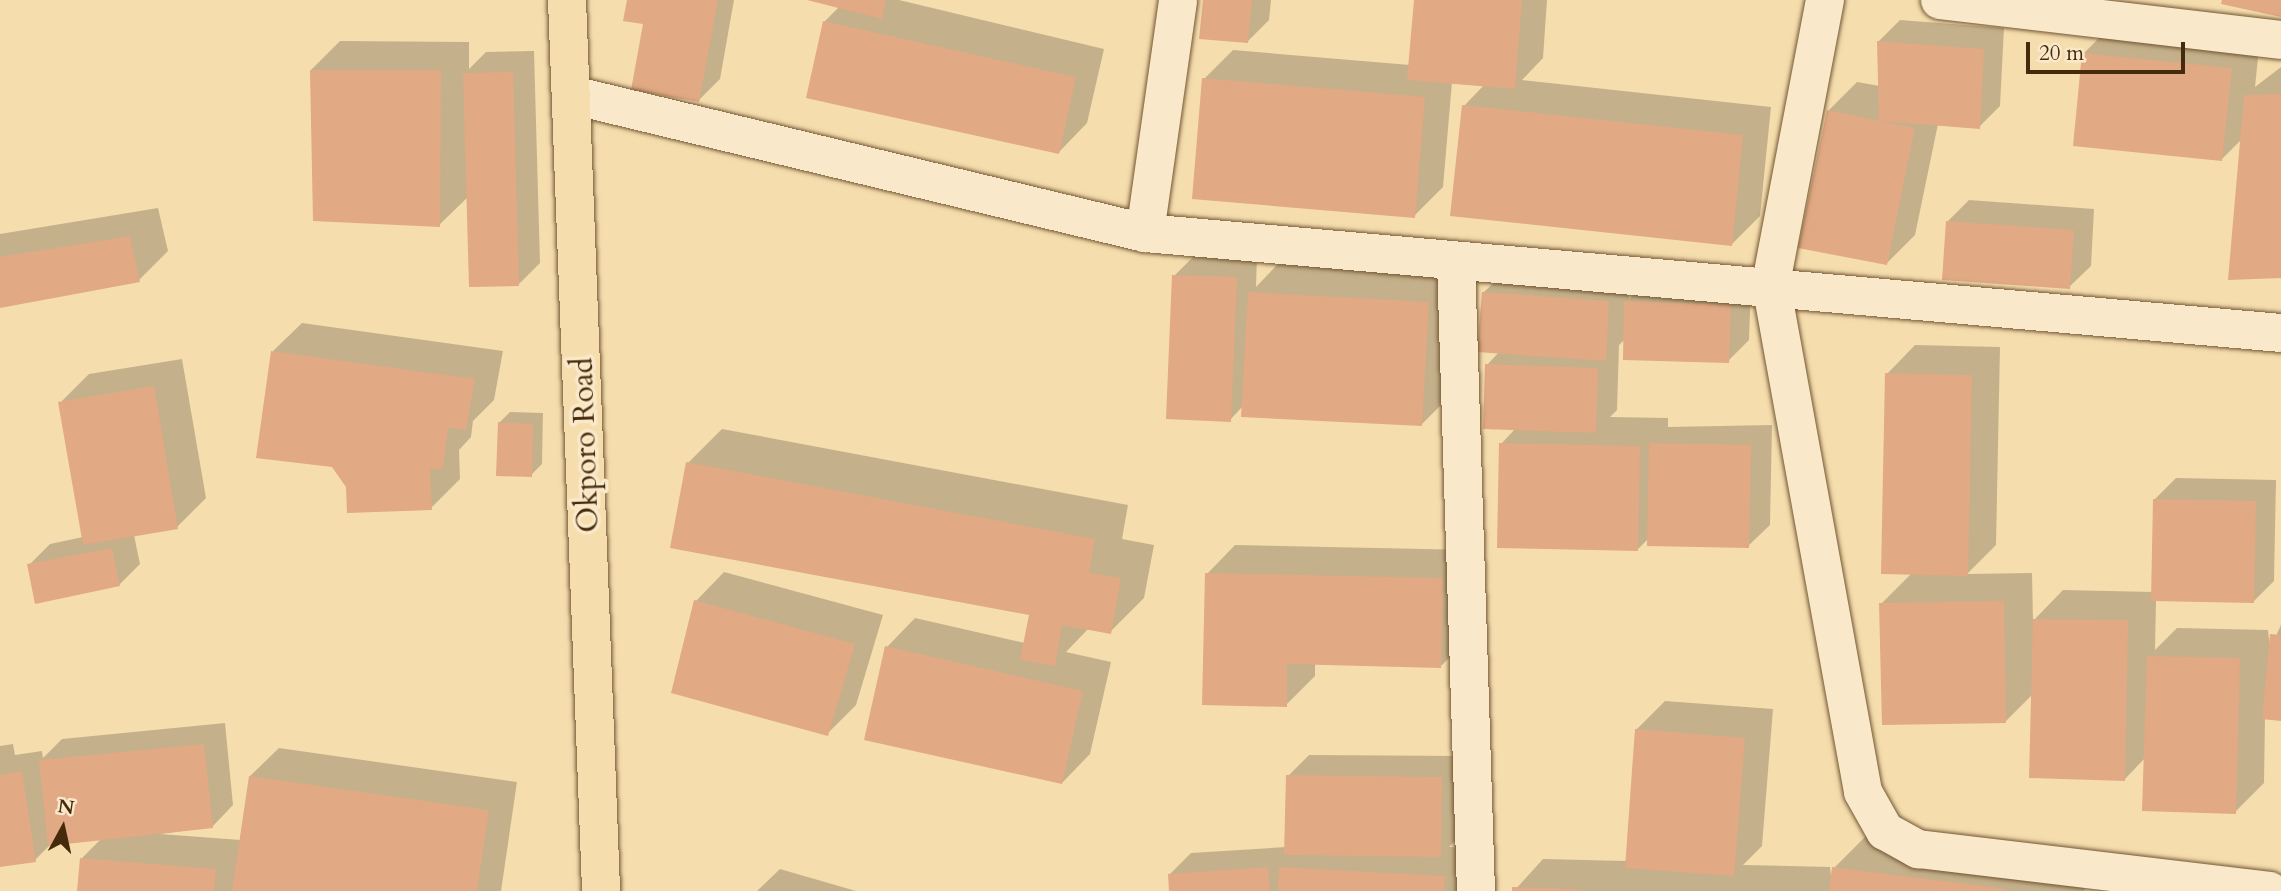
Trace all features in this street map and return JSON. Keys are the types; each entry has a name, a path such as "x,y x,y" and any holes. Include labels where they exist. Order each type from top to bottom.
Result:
{"main road":[{"name":"Okporo Road","path":"567,0 601,891"}],"street":[{"path":"1145,233 1178,0"},
{"path":"1825,0 1771,284 1863,792 1885,831 1919,849 2083,878 2270,891"},
{"path":"1940,0 2281,40"},
{"path":"572,95 1145,233 1456,262 1771,284 2281,332"},
{"path":"1456,262 1476,891"}],"building":[{"path":"627,0 718,0 699,102 631,90 643,24 623,21"},
{"path":"807,0 886,0 882,19"},
{"path":"1203,0 1252,0 1248,43 1199,39"},
{"path":"1414,0 1522,0 1515,89 1407,80"},
{"path":"2222,0 2281,0 2281,17 2221,4"},
{"path":"823,21 1076,77 1059,154 806,98"},
{"path":"1877,41 1984,49 1980,129 1879,121"},
{"path":"2082,53 2232,68 2222,161 2073,146"},
{"path":"310,70 441,70 440,227 313,221"},
{"path":"513,72 519,286 469,287 463,73"},
{"path":"1202,78 1425,97 1415,218 1192,199"},
{"path":"2281,94 2281,278 2228,280 2244,95"},
{"path":"1462,105 1743,135 1732,246 1450,216"},
{"path":"1827,110 1915,128 1887,265 1798,248"},
{"path":"1946,221 2074,230 2070,289 1942,280"},
{"path":"130,236 140,282 0,308 0,257"},
{"path":"1172,275 1237,277 1231,422 1166,419"},
{"path":"1248,292 1429,302 1422,426 1241,417"},
{"path":"1482,292 1609,301 1606,361 1477,352"},
{"path":"1624,301 1731,305 1729,363 1623,360"},
{"path":"271,351 475,379 466,430 448,428 443,468 430,470 432,510 347,513 346,487 332,467 256,458"},
{"path":"1485,364 1598,368 1596,433 1483,429"},
{"path":"1885,373 1972,375 1968,576 1881,574"},
{"path":"154,386 178,529 83,545 58,402"},
{"path":"498,422 533,424 532,477 496,476"},
{"path":"1499,443 1640,446 1638,551 1497,548"},
{"path":"1649,443 1751,445 1749,548 1647,546"},
{"path":"686,462 1095,539 1089,573 1121,578 1111,634 1062,625 1055,666 1020,660 1029,615 670,548"},
{"path":"2153,499 2256,501 2254,603 2151,601"},
{"path":"112,548 120,586 35,604 27,564"},
{"path":"1205,573 1443,578 1441,668 1287,664 1287,707 1202,705"},
{"path":"694,600 855,644 828,736 671,693"},
{"path":"2004,601 2006,723 1882,725 1879,603"},
{"path":"2033,619 2128,620 2125,781 2029,778"},
{"path":"2270,634 2281,635 2281,721 2262,719"},
{"path":"885,646 1083,691 1062,784 864,740"},
{"path":"2147,656 2240,658 2236,814 2142,811"},
{"path":"1635,729 1745,738 1734,876 1625,868"},
{"path":"204,744 213,828 48,846 39,760"},
{"path":"22,771 36,862 0,867 0,775"},
{"path":"1286,775 1442,777 1441,857 1284,855"},
{"path":"249,776 489,810 477,891 232,891"},
{"path":"80,858 216,869 214,891 77,891"},
{"path":"1268,867 1270,891 1169,891 1168,874"},
{"path":"1279,867 1445,876 1444,891 1278,891"},
{"path":"1832,867 2006,889 2006,891 1829,891"},
{"path":"1512,887 1578,889 1578,891 1512,891"}]}
